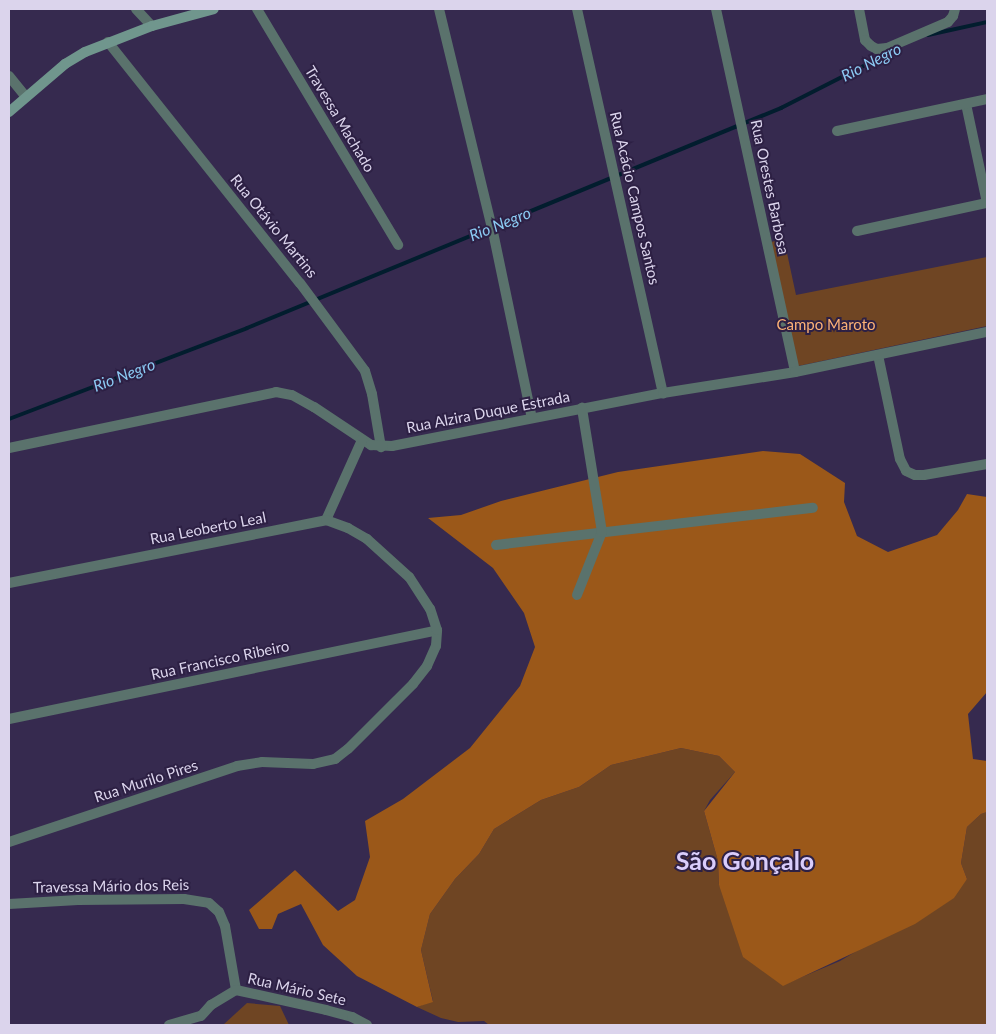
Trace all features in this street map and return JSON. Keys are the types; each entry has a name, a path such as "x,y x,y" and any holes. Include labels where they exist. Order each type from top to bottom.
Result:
{"street":[{"path":"136,9 152,26"},
{"path":"9,112 65,64 108,42 152,26 214,9"},
{"name":"Travessa Machado","path":"257,9 398,245"},
{"path":"439,9 493,232 532,418"},
{"name":"Rua Acácio Campos Santos","path":"577,9 663,393"},
{"name":"Rua Orestes Barbosa","path":"716,9 795,372"},
{"path":"859,9 865,40 870,46 877,49 887,48 948,22 954,16 955,9"},
{"name":"Rua Otávio Martins","path":"108,42 300,282 365,371 372,394 381,447"},
{"path":"9,76 26,97"},
{"path":"837,131 987,99"},
{"path":"856,231 987,203 966,104"},
{"name":"Rua Alzira Duque Estrada","path":"381,447 663,393 795,372 987,332"},
{"path":"878,355 900,459 906,471 915,475 924,475 987,464"},
{"path":"9,448 276,392 292,396 314,407 362,440 371,445 381,447"},
{"path":"577,595 602,532 582,408"},
{"path":"362,440 326,520 348,528 367,538 409,577 430,609 436,630"},
{"path":"496,545 813,508"},
{"name":"Rua Leoberto Leal","path":"9,583 326,520"},
{"name":"Rua Francisco Ribeiro","path":"9,719 436,630"},
{"name":"Rua Murilo Pires","path":"9,842 237,766 262,762 313,764 335,759 348,749 413,684 427,666 436,646 436,630"},
{"name":"Travessa Mário dos Reis","path":"9,904 78,900 175,899 200,900 209,903 219,912 225,926 236,990"},
{"name":"Rua Mário Sete","path":"168,1025 202,1016 212,1005 236,990 326,1010 367,1025"}],"green space":[{"name":"Campo Maroto","path":"784,239 796,295 987,257 987,326 798,366 771,242"},
{"path":"681,748 719,756 735,772 710,800 704,811 718,861 719,885 783,985 840,961 967,879 961,863 967,827 981,814 987,812 987,1025 489,1025 484,1021 458,1022 441,1018 417,1007 433,1001 421,950 430,914 455,879 479,854 494,829 541,800 579,787 611,765"},
{"path":"247,1003 280,1006 289,1025 223,1025"}],"shaded area":[{"path":"763,451 800,454 845,483 844,502 857,536 888,552 937,535 958,510 967,494 987,497 987,692 968,714 973,759 987,761 987,812 981,814 967,827 961,863 967,879 954,898 915,924 783,986 743,957 719,885 718,861 704,811 735,772 719,756 681,748 611,765 579,787 541,800 494,829 479,854 455,879 430,914 421,950 433,1002 417,1007 357,976 323,945 301,904 278,914 272,929 259,929 249,910 295,870 338,911 355,900 370,857 365,821 403,799 470,748 520,686 535,647 524,613 493,568 428,518 461,515 501,501 618,472"}],"waterway":[{"name":"Rio Negro","path":"928,35 987,22"},
{"name":"Rio Negro","path":"9,419 247,328 781,108 897,49"}],"district":[{"name":"São Gonçalo","path":"745,860"}]}
